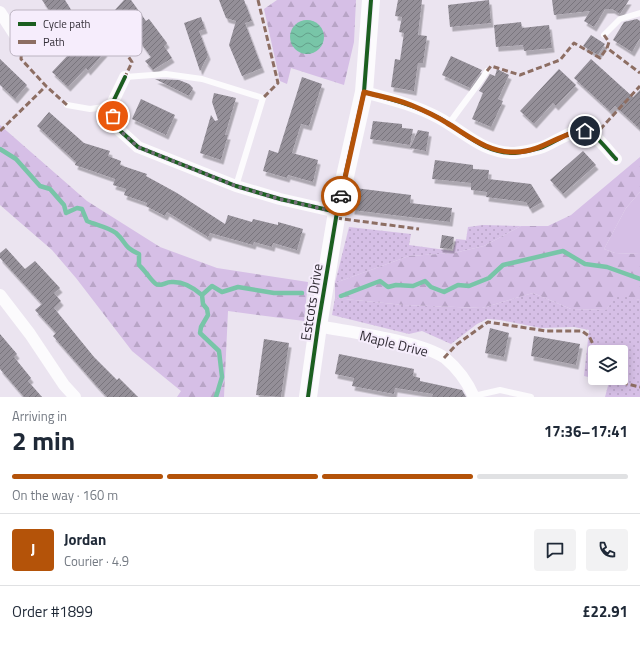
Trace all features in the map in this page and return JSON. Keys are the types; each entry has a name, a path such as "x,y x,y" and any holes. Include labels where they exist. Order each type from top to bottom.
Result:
{"street":[{"name":"Estcots Drive","path":"308,397 337,212 364,92 371,0"},
{"path":"0,12 10,27"},
{"path":"125,77 111,106 115,126 138,147 236,186 280,199 337,212"},
{"path":"364,92 410,104 449,124 478,144 495,150 516,152 540,148 576,131 585,131 594,136 616,159"},
{"path":"0,295 30,334 64,385 75,397"},
{"name":"Maple Drive","path":"318,326 403,343 429,350 444,358 456,368 474,396"}],"lane":[{"path":"604,34 620,20 640,13"},
{"path":"449,124 460,107 472,95 487,71"},
{"path":"125,77 166,74 202,79 264,98 236,186"},
{"path":"67,106 90,109 111,106"},
{"path":"474,396 500,390 531,397"}],"green space":[{"path":"277,0 356,0 354,42 344,85 291,68 287,84 280,81 264,9"},
{"path":"0,125 87,201 160,247 217,268 308,282 304,321 228,311 224,397 177,397 181,391 132,351 76,278 52,250 0,205"},
{"path":"640,157 640,192 626,208 604,249 615,253 640,254 640,300 617,295 606,310 571,309 533,293 482,308 404,305 335,298 335,283 409,256 454,253 484,246 521,226 548,226 571,215"},
{"path":"640,192 640,254 615,253 604,249 626,208"},
{"path":"483,225 521,226 484,246 454,253 409,256 335,283 349,227 411,234 409,245 453,251 456,239 466,240 468,227"},
{"path":"533,293 571,309 606,310 617,294 640,300 640,397 605,397 608,385 628,385 628,345 588,345 588,377 584,376 589,330 574,327 541,328 487,319 477,324 451,344 422,331 409,334 332,315 335,298 404,305 482,308"}],"water":[{"path":"310,20 319,25 323,30 323,44 319,49 314,53 304,54 300,53 291,44 290,34 291,30 300,21"}],"building":[{"path":"42,0 65,0 71,10 49,10"},
{"path":"124,0 131,0 138,10 115,10"},
{"path":"219,0 244,0 252,21 245,23 262,68 242,76 229,45 236,21 226,18"},
{"path":"398,0 422,0 418,35 427,36 423,63 418,63 414,91 391,87 395,59 400,60 404,33 399,32 402,17 395,16"},
{"path":"489,0 491,23 450,27 448,5"},
{"path":"552,0 629,0 620,14 612,9 605,9 594,27 584,21 590,11 554,15"},
{"path":"142,15 146,21 149,19 167,43 164,46 172,58 153,70 145,61 151,57 142,45"},
{"path":"201,17 205,29 199,31 208,55 200,71 184,23"},
{"path":"637,19 640,21 640,38 632,52 613,40 624,22"},
{"path":"521,22 522,28 549,25 552,48 524,51 523,45 496,47 494,25"},
{"path":"591,35 605,44 598,55 583,46"},
{"path":"67,56 101,56 88,71 86,68 68,87 52,72"},
{"path":"451,56 482,70 470,88 442,75"},
{"path":"0,59 27,85 15,99 0,85"},
{"path":"591,59 633,97 640,90 640,129 615,106 610,111 574,78"},
{"path":"497,69 509,75 498,99 503,101 491,127 472,119 483,93 479,91 490,74 495,76"},
{"path":"559,69 576,85 556,106 553,103 534,124 520,111"},
{"path":"302,77 322,84 309,126 301,124 292,153 318,160 313,182 288,175 287,178 263,171 269,150 278,153"},
{"path":"155,79 179,80 189,84 193,88 189,96"},
{"path":"214,93 236,98 225,135 228,135 221,160 200,153 211,115 215,121 218,120 212,102"},
{"path":"141,99 175,115 166,135 132,119"},
{"path":"49,112 84,143 110,151 108,156 121,161 120,165 147,174 146,176 177,193 225,224 228,215 252,222 253,219 278,225 278,222 303,229 297,250 273,243 272,247 254,242 253,245 210,233 208,237 167,212 165,216 146,206 147,203 124,195 126,189 113,185 115,179 75,165 76,162 37,126"},
{"path":"373,121 402,124 402,128 413,129 410,145 370,139"},
{"path":"418,130 429,132 426,151 410,148"},
{"path":"583,151 596,165 563,194 550,180"},
{"path":"435,160 473,165 473,169 489,170 488,179 531,184 542,202 530,209 526,202 486,197 487,192 471,190 471,183 432,179"},
{"path":"355,188 411,195 410,203 452,208 450,222 352,210"},
{"path":"442,235 454,237 452,249 440,248"},
{"path":"6,248 25,269 35,261 60,288 54,293 61,301 54,308 94,357 117,380 119,378 138,397 107,397 95,384 53,336 56,333 35,310 42,304 0,258 0,253"},
{"path":"490,328 509,333 504,357 485,353"},
{"path":"0,334 17,354 14,357 31,378 28,381 42,397 24,397 0,369"},
{"path":"534,336 580,344 576,365 531,356"},
{"path":"264,339 289,343 281,397 256,395"},
{"path":"339,354 414,369 413,376 420,378 420,381 462,390 466,397 432,397 433,394 395,388 394,394 352,386 354,378 335,374"}],"waterway":[{"path":"0,149 16,159 40,186 50,189 64,205 66,213 77,208 82,209 87,221 116,233 128,247 139,254 139,265 156,284 160,285 169,282 180,282 191,287 202,295 203,304 207,309 208,315 201,327 200,333 219,351 222,377 216,397"},
{"path":"341,296 380,281 388,287 396,285 413,286 425,281 431,287 444,292 458,285 469,286 489,278 503,265 563,251 585,264 607,267 640,279"},
{"path":"202,295 212,286 222,292 238,287 274,293 302,293"}],"marked path":[{"path":"258,0 278,83 263,98"},
{"path":"604,35 609,42 607,48 640,73"},
{"path":"487,71 491,66 520,75 560,60 574,43 600,58 607,48"},
{"path":"21,56 21,59 46,86 67,105"},
{"path":"125,77 132,62 128,56"},
{"path":"0,131 46,86"},
{"path":"594,136 640,86"},
{"path":"336,218 419,229"},
{"path":"444,358 456,345 488,322 546,331 582,331 589,336 594,345"},
{"path":"628,384 640,387"}],"cycle path":[{"path":"308,397 337,212 364,92 371,0"},
{"path":"125,77 111,106 115,126 138,147 236,186 280,199 337,212"},
{"path":"364,92 430,113 474,141 493,150 515,153 528,151 545,146 568,134 584,131 593,135 616,159"}],"way so far":[{"path":"113,116 115,126 138,147 236,186 280,199 337,212 341,196"}],"route":[{"path":"341,196 364,92 410,104 449,124 478,144 495,150 516,152 540,148 576,131 585,131"}]}
